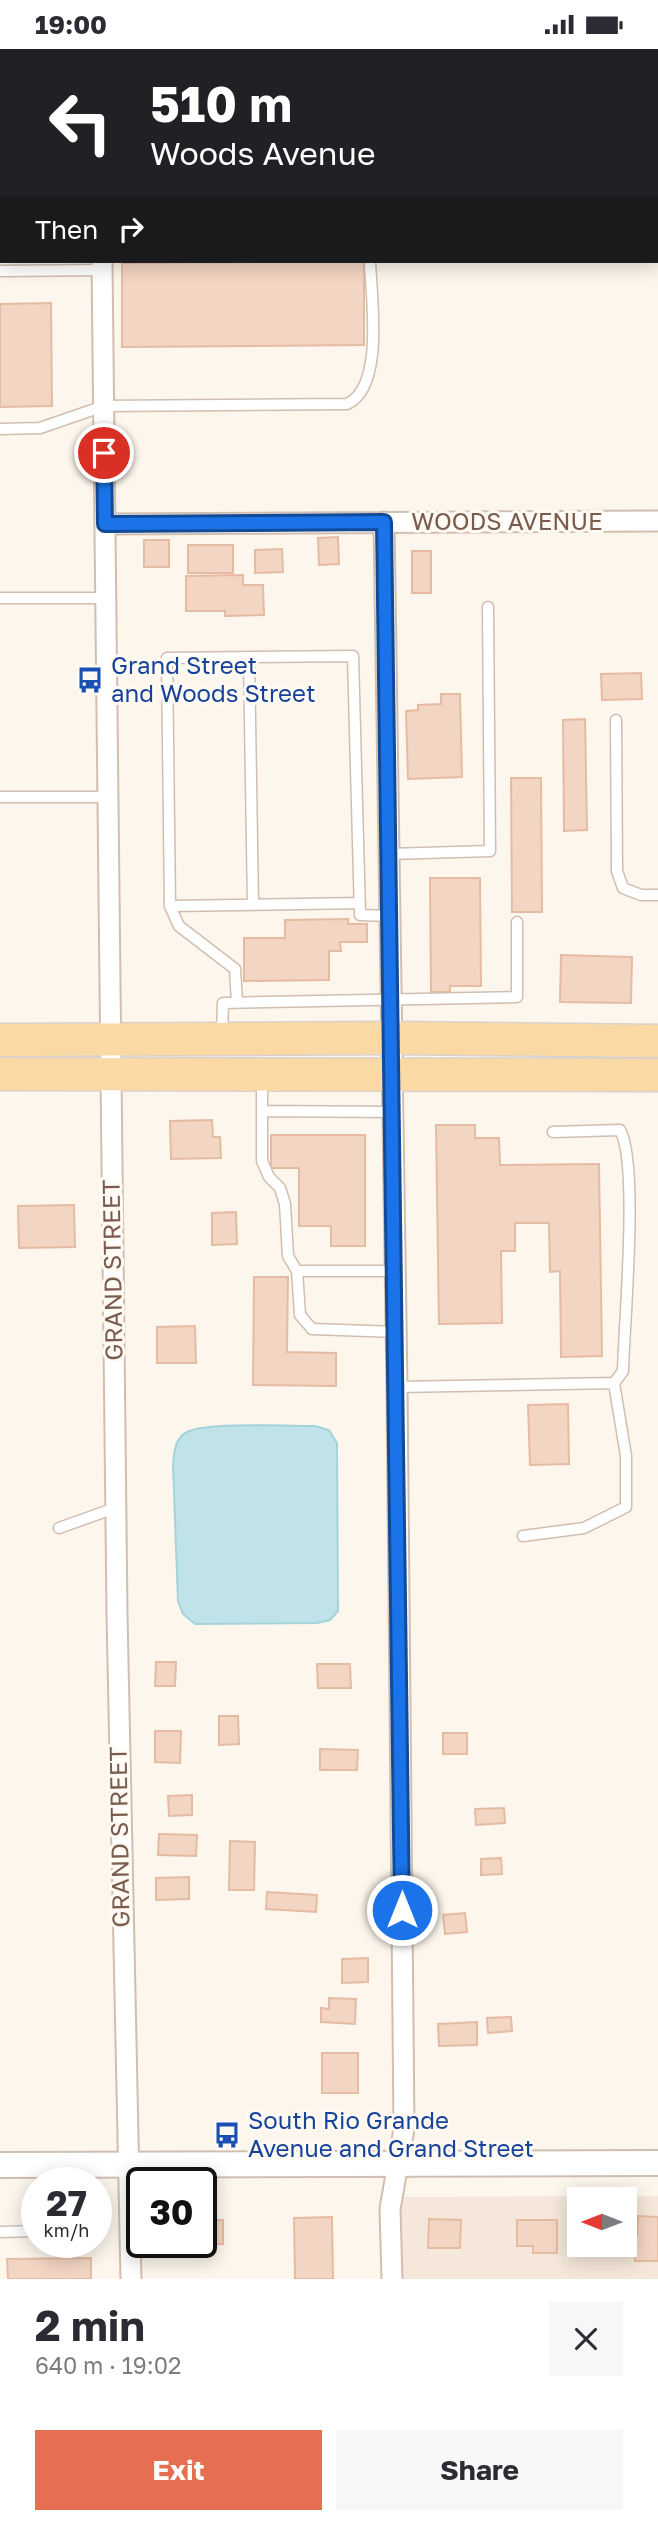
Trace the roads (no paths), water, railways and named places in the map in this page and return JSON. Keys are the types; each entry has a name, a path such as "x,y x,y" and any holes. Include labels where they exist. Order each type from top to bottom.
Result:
{"main road":[{"path":"0,1040 392,1038 658,1041"},
{"path":"0,1074 658,1075"}],"street":[{"name":"GRAND STREET","path":"102,265 115,1508 131,2279"},
{"name":"WOODS AVENUE","path":"105,524 658,521"},
{"path":"384,522 397,1332 404,2129 390,2209 392,2279"},
{"path":"0,2165 45,2169 127,2164 658,2163"}],"lane":[{"path":"0,429 40,428 104,406 347,404 357,400 365,388 372,361 370,263"},
{"path":"0,271 102,265"},
{"path":"0,598 106,598"},
{"path":"389,854 490,851 488,607"},
{"path":"237,1002 235,969 179,926 170,906 167,657 353,656 360,915 390,916"},
{"path":"249,657 253,905"},
{"path":"616,720 617,871 623,888 641,895 658,895"},
{"path":"0,797 108,797"},
{"path":"170,906 360,903"},
{"path":"222,1039 223,1003 517,997 517,922"},
{"path":"262,1075 262,1161 269,1177 280,1188 285,1204 288,1256 297,1271 300,1315 312,1329 397,1332"},
{"path":"262,1111 393,1112"},
{"path":"523,1536 584,1528 626,1507 626,1456 614,1384 622,1371 629,1183 627,1142 620,1130 553,1132"},
{"path":"297,1271 396,1271"},
{"path":"397,1387 614,1384"},
{"path":"59,1528 115,1508"},
{"path":"0,2232 21,2231"}],"water":[{"path":"315,1426 329,1430 337,1443 338,1611 330,1620 317,1623 195,1624 183,1614 178,1601 173,1466 179,1439 187,1432 211,1427"}],"place":[{"name":"Grand Street and Woods Street","path":"90,680"},
{"name":"South Rio Grande Avenue and Grand Street","path":"227,2135"}]}
